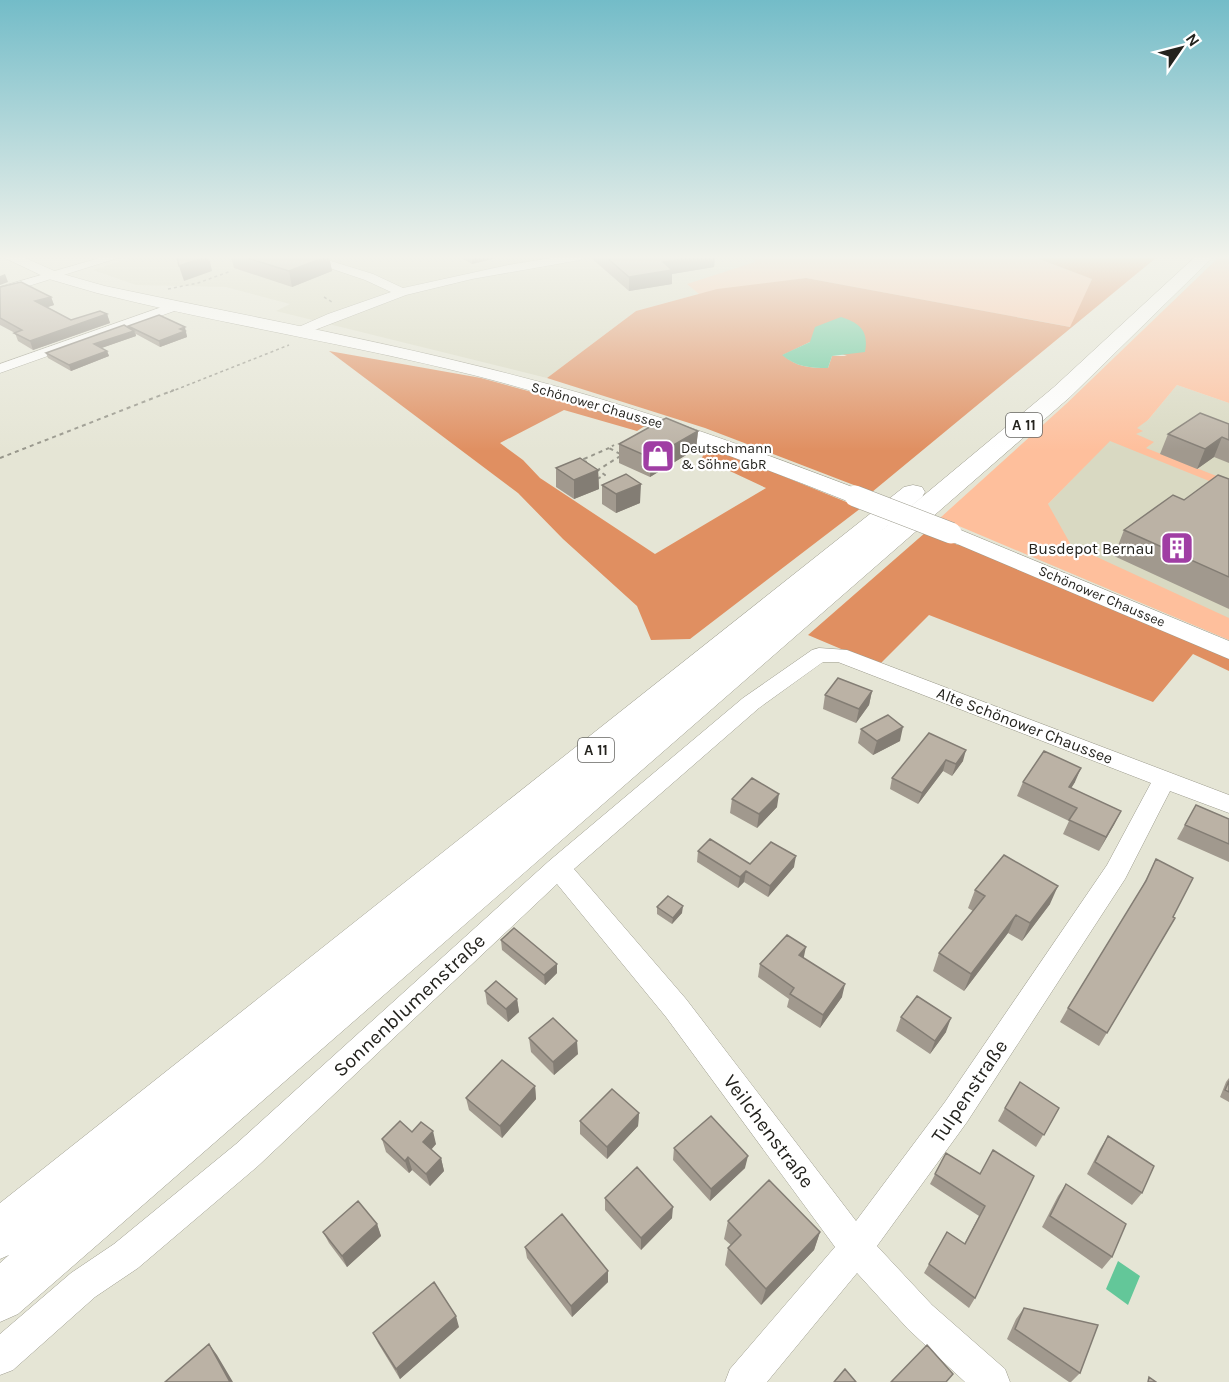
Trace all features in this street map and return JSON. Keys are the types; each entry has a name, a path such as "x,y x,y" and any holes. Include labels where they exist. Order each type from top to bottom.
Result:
{"highway":[{"name":"A 11","path":"0,1234 963,452 1113,321"},
{"name":"A 11","path":"0,1296 1062,392 1137,321"}],"main road":[{"name":"Schönower Chaussee","path":"239,321 597,403 709,439 951,533 1093,591 1229,651"}],"street":[{"path":"0,369 133,321"},
{"path":"303,337 333,321"},
{"name":"Alte Schönower Chaussee","path":"819,655 840,655 1229,804"},
{"name":"Sonnenblumenstraße","path":"0,1357 83,1285 126,1256 247,1155 558,868 751,703 819,655"},
{"name":"Tulpenstraße","path":"744,1382 856,1248 956,1112 1116,872 1166,779"},
{"name":"Veilchenstraße","path":"558,868 676,1008 856,1248 920,1317 992,1382"}],"path":[{"path":"0,458 303,337"},
{"path":"579,465 586,461 584,459 614,445"},
{"path":"592,481 605,475 598,470 622,455 609,448"}],"shaded area":[{"path":"318,321 622,321 547,378"},
{"path":"622,321 1040,321 1070,327 1073,321 1079,321 872,492 705,428 547,378","holes":["810,342 847,356 832,356 828,368 821,368 798,364 783,355"]},
{"path":"829,321 853,322 864,333 865,352 832,356 828,368 804,366 782,355 810,342 815,327"},
{"path":"1041,321 1075,321 1071,327"},
{"path":"1041,321 1073,321 1071,327"},
{"path":"1152,321 1229,321 1229,403 1177,385 1148,420 1137,428 1143,431 1136,434 1154,442 1146,448 1229,481 1229,489 1110,441 1048,504 1071,545 1229,618 1229,640 940,518 1066,404"},
{"path":"329,351 481,378 648,424 637,431 564,410 500,443 523,460 540,478 655,554 766,488 702,458 707,445 861,508 690,639 651,640 637,606 563,539 518,493"},
{"path":"1177,385 1229,403 1229,640 1023,553 1048,504 1110,440 1148,420"},
{"path":"926,532 958,545 960,542 1229,658 1229,671 1193,654 1153,702 929,615 879,665 808,635"},
{"path":"1118,1261 1140,1276 1128,1305 1106,1289"}],"building":[{"path":"6,321 86,321 30,341 14,333 22,330"},
{"path":"141,321 173,321 185,327 180,329 185,331 159,341 128,326"},
{"path":"124,325 134,331 94,344 107,351 69,365 46,353"},
{"path":"1200,413 1229,424 1229,440 1222,437 1205,449 1168,434"},
{"path":"666,418 698,431 651,458 619,444"},
{"path":"580,458 598,470 574,480 556,468"},
{"path":"626,474 641,484 616,494 602,485"},
{"path":"1218,475 1229,479 1229,577 1124,530 1173,495 1184,500"},
{"path":"838,678 872,691 859,709 825,695"},
{"path":"888,715 903,727 877,741 861,729"},
{"path":"929,733 966,750 956,764 946,760 922,793 892,778"},
{"path":"1044,751 1081,768 1069,787 1121,811 1106,837 1069,820 1077,808 1023,782"},
{"path":"752,778 779,794 759,814 732,799"},
{"path":"1196,805 1229,819 1229,844 1185,825"},
{"path":"710,839 750,864 771,842 796,856 770,886 746,871 740,877 698,851"},
{"path":"1004,855 1058,886 1030,923 1016,915 971,974 939,953 985,896 975,890"},
{"path":"1156,859 1193,878 1173,917 1175,918 1107,1033 1068,1008 1146,881"},
{"path":"668,896 683,906 673,918 657,907"},
{"path":"514,928 557,964 544,975 501,940"},
{"path":"787,935 806,947 799,955 845,984 823,1015 790,994 794,988 760,964"},
{"path":"496,981 517,999 506,1009 485,991"},
{"path":"917,996 951,1018 935,1041 901,1017"},
{"path":"553,1018 577,1041 553,1062 529,1038"},
{"path":"502,1060 535,1086 500,1126 466,1098"},
{"path":"1020,1082 1059,1108 1044,1135 1005,1108"},
{"path":"612,1089 639,1113 607,1147 580,1121"},
{"path":"711,1116 748,1156 711,1189 674,1148"},
{"path":"400,1121 412,1132 421,1122 433,1131 423,1142 441,1158 426,1174 408,1157 405,1161 382,1139"},
{"path":"1108,1136 1154,1166 1142,1193 1095,1162"},
{"path":"993,1150 1034,1176 975,1298 929,1264 947,1232 965,1244 985,1206 935,1174 946,1153 980,1174"},
{"path":"637,1167 673,1207 641,1238 605,1198"},
{"path":"769,1180 820,1232 766,1289 728,1248 741,1235 728,1221"},
{"path":"1066,1184 1126,1224 1112,1257 1050,1216"},
{"path":"358,1201 377,1224 342,1256 323,1232"},
{"path":"562,1214 608,1271 571,1306 525,1247"},
{"path":"434,1282 456,1316 396,1369 373,1333"},
{"path":"1024,1308 1098,1325 1080,1373 1015,1329"},
{"path":"209,1344 230,1382 165,1382"},
{"path":"927,1345 953,1374 946,1382 891,1382"},
{"path":"845,1369 856,1382 834,1382"}],"place":[{"name":"Deutschmann & Söhne GbR","path":"658,456"},
{"name":"Busdepot Bernau","path":"1177,548"}]}
